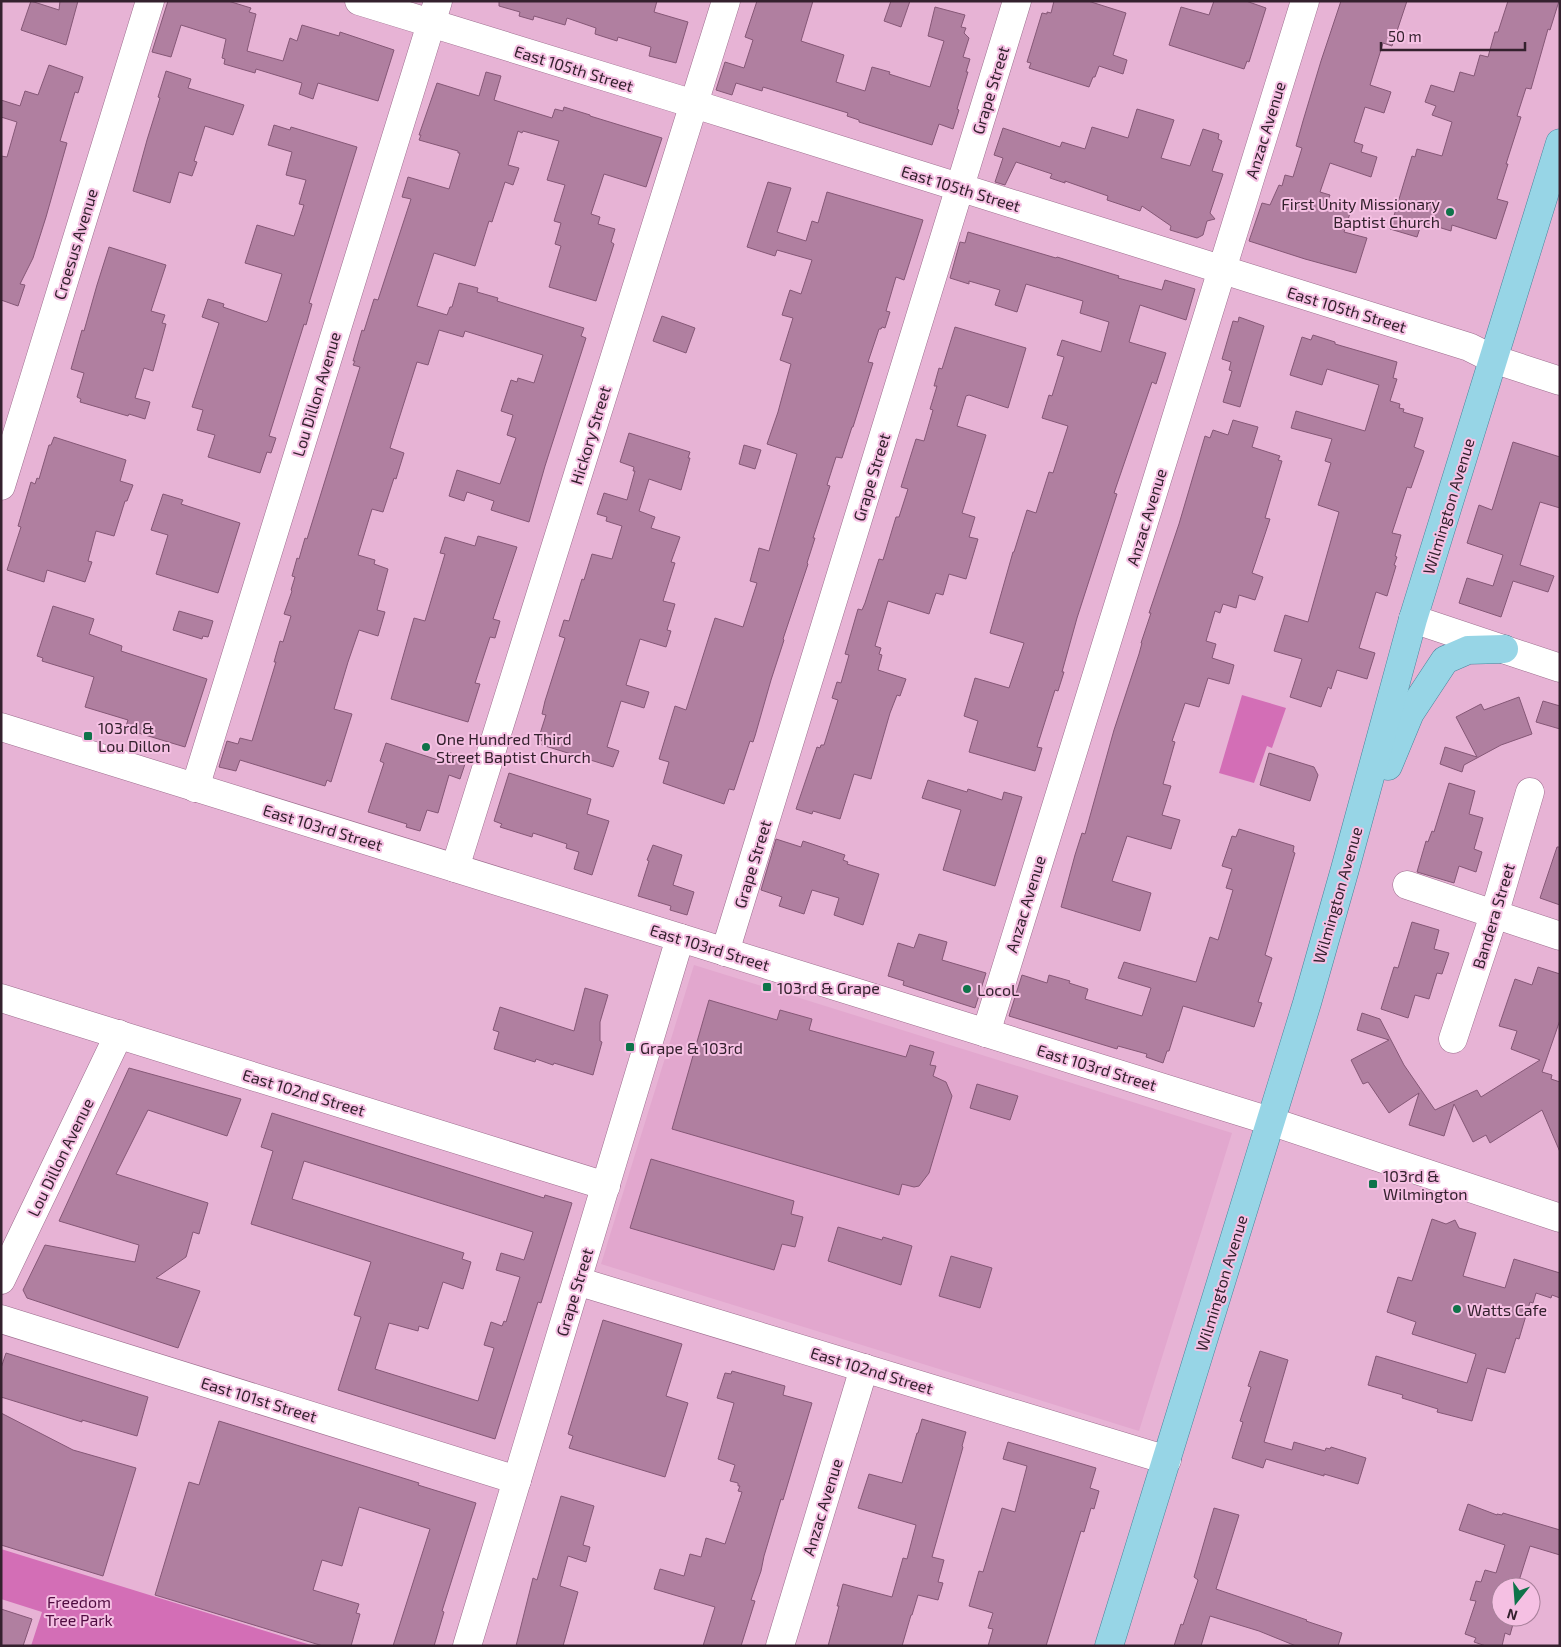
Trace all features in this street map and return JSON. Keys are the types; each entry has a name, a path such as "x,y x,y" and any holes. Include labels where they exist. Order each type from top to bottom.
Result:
{"main road":[{"name":"Wilmington Avenue","path":"1108,1646 1307,1003 1413,619 1560,143"},
{"path":"1345,869 1410,713 1445,660 1468,650 1504,649"}],"street":[{"name":"Croesus Avenue","path":"1,486 150,1"},
{"name":"East 105th Street","path":"359,1 434,13 694,104 1469,346 1493,359 1560,381"},
{"name":"Hickory Street","path":"455,868 726,1"},
{"name":"Grape Street","path":"725,952 1017,1"},
{"name":"Anzac Avenue","path":"986,1033 1305,1"},
{"name":"Lou Dillon Avenue","path":"195,788 434,13"},
{"path":"1413,619 1560,668"},
{"name":"East 103rd Street","path":"1,727 1270,1121 1560,1218"},
{"name":"Bandera Street","path":"1453,1039 1494,914 1530,792"},
{"path":"1407,885 1560,936"},
{"name":"Grape Street","path":"467,1646 680,938"},
{"name":"East 102nd Street","path":"1,998 606,1186"},
{"name":"Lou Dillon Avenue","path":"1,1280 119,1034"},
{"name":"East 102nd Street","path":"577,1281 1167,1460"},
{"name":"East 101st Street","path":"1,1319 517,1480"},
{"name":"Anzac Avenue","path":"780,1646 864,1368"}],"shaded area":[{"path":"694,965 1232,1133 1139,1431 601,1264"}],"green space":[{"path":"1242,695 1286,708 1272,748 1267,746 1254,783 1219,773"},
{"name":"Freedom Tree Park","path":"1,1549 314,1646 31,1646 42,1612 1,1599"}],"building":[{"path":"31,1 59,10 60,1 78,1 66,45 21,30"},
{"path":"168,1 228,1 251,8 249,12 256,14 247,51 283,61 290,38 297,41 302,25 339,36 340,32 394,50 378,101 318,83 313,99 299,94 302,83 256,69 255,73 224,64 225,59 222,58 226,39 181,25 171,57 152,52"},
{"path":"499,1 657,1 654,12 688,22 676,63 649,56 651,47 618,37 617,41 595,34 596,28 567,18 565,25 534,16 533,20 519,16 520,12 499,6"},
{"path":"757,1 813,1 801,41 844,55 836,82 865,91 872,67 930,87 944,41 928,36 935,7 965,15 961,27 966,28 964,33 969,38 963,57 970,59 953,129 939,124 932,145 859,122 859,120 847,116 848,113 763,87 762,91 736,83 732,95 716,90 725,62 744,68 753,40 745,37"},
{"path":"891,1 910,1 901,27 884,21"},
{"path":"1054,1 1088,1 1126,13 1113,55 1127,60 1123,74 1099,66 1089,87 1029,68 1031,63 1027,62 1042,13 1051,13"},
{"path":"1214,1 1246,1 1266,8 1249,62 1247,61 1244,69 1169,45 1181,7 1209,15"},
{"path":"1341,1 1407,1 1392,46 1383,43 1370,85 1391,92 1384,113 1365,107 1354,142 1363,145 1361,152 1377,157 1371,177 1330,163 1320,192 1330,195 1328,200 1352,207 1344,232 1367,238 1356,273 1249,241 1262,203 1270,205 1279,185 1282,186 1285,175 1293,177 1302,148 1296,146"},
{"path":"1508,1 1559,1 1550,30 1548,29 1531,89 1526,88 1517,116 1521,117 1497,199 1508,202 1496,239 1452,225 1451,231 1422,222 1417,237 1390,229 1412,156 1415,157 1417,149 1442,156 1452,122 1432,115 1436,106 1425,102 1431,85 1454,92 1460,72 1474,76 1480,55 1488,57 1495,32 1498,32"},
{"path":"49,65 83,77 78,93 75,92 60,141 67,143 33,258 20,284 25,285 18,306 1,300 1,156 7,157 17,122 1,117 1,100 20,106 25,91 38,95"},
{"path":"166,71 191,79 188,88 244,105 233,135 205,126 194,161 197,162 192,176 179,172 170,203 133,191"},
{"path":"486,72 501,76 494,100 552,118 555,109 563,111 564,107 662,138 646,187 604,174 591,214 600,217 598,224 615,229 611,242 614,244 596,301 549,287 561,246 555,244 561,223 554,221 565,185 547,180 559,141 518,131 508,165 519,168 513,185 505,182 492,222 489,221 475,266 434,253 417,306 447,315 450,307 452,307 459,283 478,288 477,292 498,298 497,301 584,328 581,336 586,338 529,522 491,510 494,501 467,492 464,501 449,496 457,470 500,484 516,438 507,435 513,415 501,411 511,380 517,382 518,378 534,383 543,355 465,331 463,337 439,330 428,365 417,362 390,448 404,453 396,479 394,478 383,512 372,509 358,555 375,560 374,564 388,569 377,610 385,612 378,636 359,630 348,662 334,709 352,714 331,782 327,780 325,786 240,760 236,771 219,767 227,741 238,744 240,738 252,741 276,662 274,662 280,641 283,642 291,616 284,614 292,591 295,577 292,576 297,558 299,559 305,538 307,539 360,367 353,365 355,361 353,361 362,330 364,331 374,299 378,300 411,199 402,197 408,177 449,189 460,153 419,140 421,135 419,135 437,83 479,96"},
{"path":"1137,109 1174,120 1161,158 1190,166 1203,129 1219,134 1218,139 1222,141 1212,171 1223,174 1210,213 1215,219 1207,221 1203,235 1197,238 1170,230 1171,226 1142,206 1140,211 1107,200 1108,196 1065,181 1065,183 1050,178 1052,174 1016,162 1005,185 995,182 1003,158 994,155 1003,128 1060,147 1062,142 1085,149 1092,127 1128,138"},
{"path":"274,125 290,130 291,127 357,147 309,303 312,304 306,325 304,324 269,436 276,438 271,453 267,452 260,473 208,457 215,435 197,430 203,410 192,407 219,323 202,317 208,299 224,304 223,307 266,322 282,274 245,263 257,225 294,236 304,205 299,204 306,180 286,175 292,152 268,145"},
{"path":"768,182 791,188 777,232 806,241 812,221 818,223 827,192 923,220 904,280 896,277 886,311 890,312 885,328 879,329 868,362 873,363 842,458 836,457 827,485 830,486 813,538 815,538 808,564 783,639 753,742 750,741 734,790 729,789 724,804 663,783 669,762 659,759 675,706 686,710 715,618 743,627 757,583 750,581 759,548 769,551 797,454 767,444 791,364 780,360 793,318 782,315 790,290 801,294 812,260 777,250 775,256 747,247"},
{"path":"968,232 1057,257 1119,276 1118,278 1162,290 1165,280 1195,289 1186,320 1140,305 1129,342 1166,353 1156,384 1152,382 1114,493 1117,494 1077,618 1062,672 1064,672 1058,691 1055,690 1037,747 1042,748 1035,771 969,752 978,721 964,716 975,678 1009,688 1024,643 990,633 1027,510 1036,513 1049,472 1053,473 1068,426 1042,418 1049,395 1052,396 1064,357 1057,355 1062,340 1101,352 1109,322 1080,313 1083,301 1026,284 1017,312 995,305 1000,290 969,281 969,284 950,278 960,242 965,243"},
{"path":"109,247 166,265 151,311 165,315 162,323 166,324 153,371 144,368 135,398 150,402 145,419 80,402 81,399 77,397 84,373 71,369"},
{"path":"662,316 695,328 686,353 653,341"},
{"path":"1239,317 1264,326 1240,407 1223,402 1232,371 1229,370 1231,362 1222,359 1233,321 1238,322"},
{"path":"955,327 1026,348 1008,408 969,395 966,396 957,426 986,435 962,513 975,517 969,537 978,539 966,579 949,574 943,595 936,593 929,614 888,601 875,646 881,648 879,654 882,655 878,670 906,679 900,696 897,695 890,713 871,779 854,774 840,819 813,811 812,814 796,809 817,747 820,748 821,745 824,745 838,700 832,698 837,682 841,683 849,655 845,654 858,609 862,610 879,559 883,560 896,517 899,517 908,489 901,487 916,439 924,441 933,410 930,409 937,386 934,386 939,368 942,369"},
{"path":"1313,335 1335,342 1335,344 1397,362 1393,378 1397,379 1390,401 1400,404 1399,408 1404,409 1403,412 1423,418 1414,447 1424,451 1411,488 1407,487 1392,533 1401,535 1395,556 1397,557 1394,565 1396,566 1387,596 1376,592 1359,648 1375,653 1367,679 1337,670 1331,689 1328,687 1321,707 1290,697 1302,659 1274,651 1285,615 1308,622 1339,512 1318,505 1331,463 1325,461 1332,439 1291,428 1296,411 1365,431 1379,385 1327,369 1322,385 1290,375 1302,337 1311,340"},
{"path":"1233,420 1258,427 1252,447 1280,456 1278,460 1282,461 1265,518 1270,519 1252,573 1263,577 1255,600 1239,595 1236,608 1223,604 1220,613 1215,611 1206,641 1216,644 1212,658 1234,665 1229,684 1208,678 1199,707 1185,703 1172,741 1175,742 1163,784 1171,786 1162,815 1180,820 1171,849 1127,836 1112,881 1151,893 1140,931 1061,907 1075,855 1082,833 1085,834 1114,730 1151,613 1149,613 1179,524 1205,436 1210,438 1213,430 1228,435"},
{"path":"629,433 690,452 688,458 690,458 681,490 649,479 639,511 655,517 651,528 680,537 671,562 675,563 663,601 675,604 667,630 671,631 666,647 640,639 626,685 649,692 644,708 621,701 607,747 619,751 613,767 542,745 543,741 538,740 546,715 542,714 545,701 565,638 559,636 564,620 569,621 592,554 612,559 622,526 606,521 607,517 597,514 604,493 627,500 635,471 633,471 634,467 620,462"},
{"path":"54,437 126,460 120,481 133,485 127,501 125,501 114,536 96,531 88,561 92,562 85,582 47,570 44,582 7,570 21,527 18,526 31,482 35,484 37,478 39,479 49,445 51,445"},
{"path":"1513,442 1560,457 1560,508 1540,502 1520,565 1554,576 1548,592 1513,581 1501,617 1459,603 1467,578 1493,586 1503,555 1467,543 1479,505 1492,510"},
{"path":"744,445 761,450 755,469 739,464"},
{"path":"163,494 183,500 181,504 240,523 218,593 156,574 168,535 151,530"},
{"path":"478,536 517,547 493,619 500,621 495,638 490,637 475,683 480,684 468,722 391,699 414,618 425,621 445,554 440,553 445,537 475,546"},
{"path":"53,606 94,619 89,634 122,646 121,651 207,679 185,747 125,729 128,720 85,707 94,677 42,661 43,658 37,656"},
{"path":"179,611 213,621 208,637 203,636 202,639 173,630"},
{"path":"1519,697 1532,734 1501,745 1464,765 1462,772 1440,764 1445,747 1477,757 1456,717 1481,704 1484,710"},
{"path":"1543,701 1560,706 1560,729 1536,722"},
{"path":"386,743 441,761 444,751 467,758 460,779 449,775 438,813 427,810 420,831 406,827 407,824 368,812 384,763 380,761"},
{"path":"1269,753 1314,767 1318,775 1310,801 1260,785"},
{"path":"509,773 591,799 587,814 609,821 592,875 574,869 579,852 566,848 567,844 533,833 532,837 500,827 502,824 494,821"},
{"path":"928,780 967,792 968,789 1002,800 1004,792 1022,797 995,886 943,870 961,810 922,798"},
{"path":"1449,783 1475,791 1469,814 1483,818 1474,849 1482,852 1476,872 1459,866 1454,883 1417,872 1426,841 1428,842 1432,831 1434,832"},
{"path":"1239,829 1294,846 1293,852 1295,853 1265,955 1272,958 1258,1002 1262,1003 1254,1027 1183,1006 1169,1051 1167,1051 1163,1063 1146,1057 1147,1054 1118,1046 1117,1049 1009,1016 1022,975 1047,983 1049,975 1070,981 1069,983 1088,989 1085,999 1142,1016 1151,988 1118,978 1124,962 1196,982 1210,937 1218,940 1233,890 1226,888 1232,869 1222,866 1232,836 1236,837"},
{"path":"776,839 801,847 803,841 845,855 843,860 848,862 847,864 879,874 863,925 834,915 839,898 812,890 804,914 779,906 782,897 761,890"},
{"path":"653,845 682,855 673,885 694,892 687,915 670,910 671,906 638,896 649,861 647,860"},
{"path":"1557,847 1560,847 1560,905 1540,898"},
{"path":"1412,922 1439,930 1434,949 1449,953 1442,974 1437,973 1429,999 1415,995 1408,1018 1381,1009 1394,967 1398,968"},
{"path":"919,934 947,942 942,960 986,973 975,1008 903,985 904,981 888,976 898,943 914,948"},
{"path":"1538,967 1560,974 1560,1020 1542,1072 1552,1075 1551,1079 1560,1082 1560,1152 1542,1110 1490,1143 1486,1135 1473,1142 1454,1104 1444,1136 1409,1125 1419,1093 1389,1113 1368,1082 1363,1084 1351,1060 1389,1040 1357,1030 1362,1013 1380,1019 1404,1065 1435,1110 1477,1090 1481,1097 1540,1060 1511,1049 1517,1031 1499,1026 1515,979 1532,985"},
{"path":"585,988 608,995 600,1022 600,1041 602,1042 593,1075 554,1063 553,1065 536,1059 535,1062 494,1049 499,1032 493,1030 500,1007 574,1031"},
{"path":"709,1000 777,1020 780,1010 812,1019 809,1030 906,1057 910,1045 934,1052 930,1065 936,1066 933,1076 946,1082 952,1096 929,1173 919,1186 914,1187 902,1184 899,1195 672,1129"},
{"path":"129,1068 241,1099 227,1136 148,1110 116,1174 208,1203 199,1234 193,1232 186,1257 156,1278 200,1291 178,1348 27,1298 23,1290 45,1245 135,1262 139,1245 59,1221"},
{"path":"977,1084 1018,1096 1010,1120 970,1108"},
{"path":"272,1113 544,1198 545,1195 572,1203 541,1303 538,1302 495,1439 338,1390 361,1317 354,1315 371,1262 251,1224 273,1151 261,1147","holes":["304,1161 533,1232 524,1260 501,1253 496,1270 520,1277 506,1322 504,1321 502,1326 491,1322 484,1345 494,1348 478,1401 375,1369 389,1323 418,1331 419,1326 428,1329 443,1282 463,1289 471,1262 462,1259 464,1253 292,1199"]},
{"path":"651,1159 794,1201 791,1214 803,1217 795,1247 782,1244 774,1270 630,1228"},
{"path":"1432,1219 1446,1224 1455,1220 1459,1228 1476,1233 1463,1276 1505,1288 1514,1259 1560,1273 1560,1298 1552,1295 1551,1298 1536,1293 1533,1303 1530,1302 1519,1339 1516,1338 1505,1373 1487,1368 1472,1421 1437,1412 1438,1409 1402,1398 1403,1395 1368,1385 1376,1356 1467,1383 1476,1354 1412,1334 1416,1322 1387,1312 1398,1277 1412,1281"},
{"path":"838,1227 882,1240 883,1237 912,1246 901,1285 828,1261"},
{"path":"951,1256 992,1268 980,1308 939,1296"},
{"path":"603,1320 682,1344 666,1396 688,1403 665,1477 569,1448 573,1436 568,1434"},
{"path":"1260,1351 1288,1360 1264,1442 1292,1450 1294,1442 1325,1451 1326,1448 1330,1449 1331,1447 1366,1458 1358,1484 1266,1459 1263,1468 1232,1458 1243,1422 1240,1421 1251,1387 1248,1386"},
{"path":"6,1353 148,1397 137,1436 82,1420 82,1422 1,1397 1,1368"},
{"path":"732,1371 785,1386 783,1395 812,1403 751,1600 755,1601 741,1646 703,1646 715,1607 654,1589 660,1569 684,1576 690,1554 701,1557 706,1538 725,1544 742,1492 738,1491 740,1486 738,1486 738,1483 730,1481 735,1465 718,1459 734,1403 717,1398 725,1373 731,1374"},
{"path":"1,1413 73,1450 136,1468 103,1576 1,1545"},
{"path":"922,1419 966,1432 932,1557 944,1560 938,1582 943,1583 938,1600 918,1595 902,1646 828,1646 843,1584 892,1597 903,1558 907,1559 916,1525 858,1508 869,1474 902,1483"},
{"path":"219,1421 419,1483 418,1485 476,1503 442,1611 444,1612 434,1646 393,1646 430,1529 359,1507 342,1566 322,1560 313,1590 359,1604 356,1613 360,1614 351,1646 323,1646 155,1595 189,1482 199,1485"},
{"path":"1008,1442 1096,1468 1090,1488 1099,1491 1094,1509 1091,1508 1084,1532 1081,1531 1046,1646 988,1646 993,1629 988,1628 993,1613 969,1606 979,1571 983,1572 1002,1508 1015,1512 1027,1466 1003,1459"},
{"path":"561,1496 594,1506 583,1545 590,1547 586,1562 568,1556 560,1586 578,1592 563,1646 516,1646 533,1578 537,1580"},
{"path":"1468,1504 1497,1515 1502,1515 1503,1513 1560,1530 1560,1555 1530,1546 1520,1577 1491,1577 1491,1627 1512,1627 1510,1635 1505,1633 1502,1646 1486,1646 1474,1642 1476,1638 1465,1634 1476,1601 1470,1600 1476,1581 1481,1582 1485,1570 1496,1573 1505,1545 1459,1530"},
{"path":"1214,1508 1239,1515 1216,1589 1342,1633 1338,1646 1296,1646 1259,1631 1210,1616 1201,1646 1174,1646 1198,1580 1194,1577"},
{"path":"1,1609 32,1619 23,1646 1,1646"}],"place":[{"name":"First Unity Missionary Baptist Church","path":"1450,212"},
{"name":"103rd & Lou Dillon","path":"88,736"},
{"name":"One Hundred Third Street Baptist Church","path":"426,747"},
{"name":"103rd & Grape","path":"767,987"},
{"name":"LocoL","path":"967,989"},
{"name":"Grape & 103rd","path":"630,1047"},
{"name":"103rd & Wilmington","path":"1373,1184"},
{"name":"Watts Cafe","path":"1457,1309"}]}
